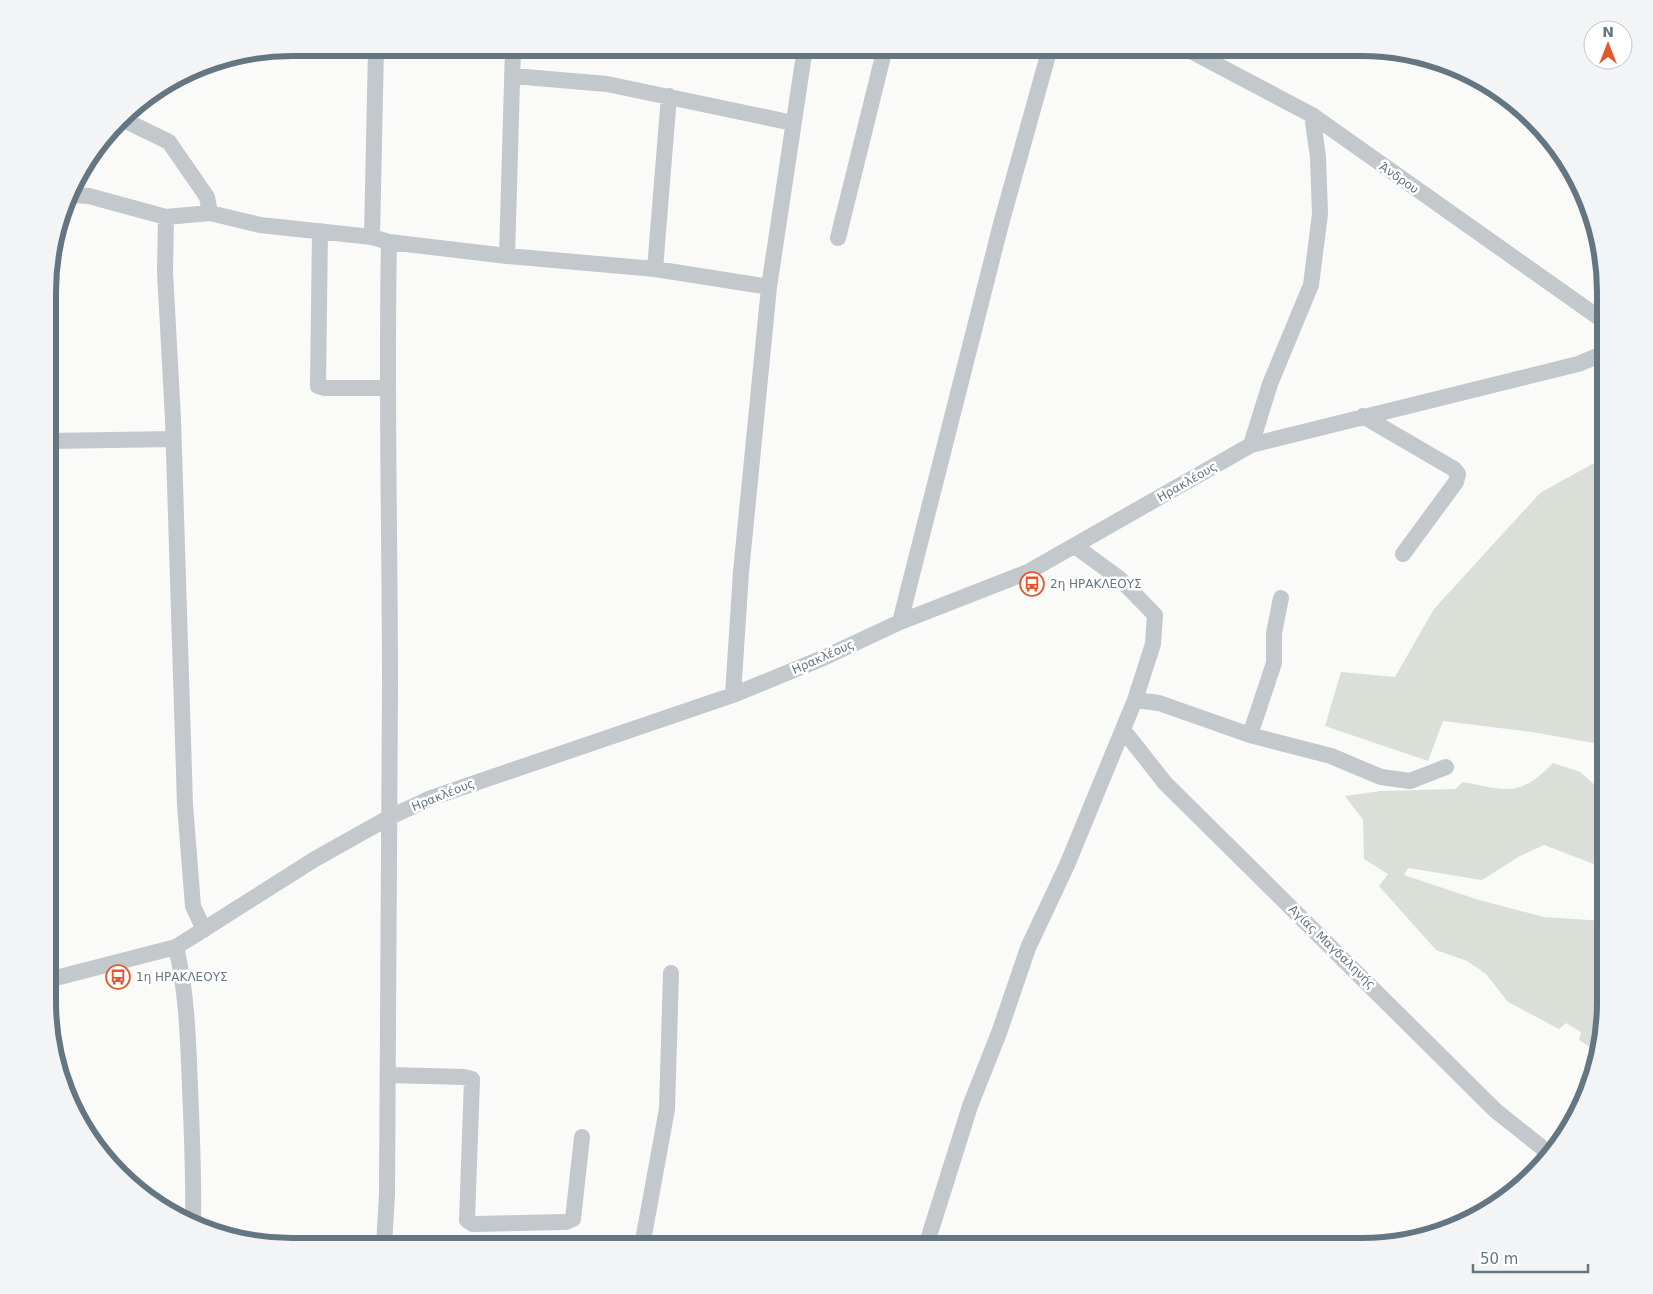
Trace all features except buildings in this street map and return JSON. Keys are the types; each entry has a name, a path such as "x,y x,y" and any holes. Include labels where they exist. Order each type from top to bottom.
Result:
{"street":[{"path":"372,237 376,56"},
{"path":"507,256 513,56"},
{"path":"733,695 741,572 769,287 804,56"},
{"path":"838,238 883,56"},
{"path":"900,622 1001,224 1048,56"},
{"name":"Άνδρου","path":"1200,56 1312,115 1597,316"},
{"path":"513,76 607,84 793,123"},
{"path":"654,269 669,96"},
{"path":"1251,445 1270,384 1311,285 1320,214 1318,157 1312,115"},
{"path":"128,122 169,142 207,197 210,213"},
{"path":"77,195 89,196 166,217 210,213 260,225 372,237 389,242 507,256 654,269 769,287"},
{"path":"166,217 165,272 173,439 185,805 193,906 204,930"},
{"path":"320,231 318,386 325,388 386,388"},
{"path":"384,1238 387,1194 390,817 390,510 386,388 389,242"},
{"name":"Ηρακλέους","path":"56,978 176,947 315,859 390,817 431,798 733,695 823,658 900,622 1028,572 1251,445 1578,364 1597,357"},
{"path":"1363,416 1454,469 1458,474 1456,482 1403,554"},
{"path":"56,441 173,439"},
{"path":"929,1238 970,1106 999,1033 1028,948 1068,865 1124,731 1153,644 1155,615 1120,579 1075,546"},
{"path":"1250,735 1274,663 1274,633 1280,598"},
{"path":"1135,700 1159,703 1250,735 1331,756 1381,777 1410,781 1446,767"},
{"name":"Αγίας Μαγδαληνής","path":"1124,731 1165,783 1496,1111 1544,1149"},
{"path":"176,947 183,976 187,1008 194,1184 193,1216"},
{"path":"643,1238 666,1109 671,973"},
{"path":"388,1075 464,1077 472,1079 467,1220 472,1224 566,1222 573,1219 582,1137"}],"shaded area":[{"path":"1597,461 1597,744 1532,732 1443,721 1428,761 1325,726 1341,672 1395,677 1434,609 1540,493"},
{"path":"1553,763 1580,772 1597,785 1597,864 1544,845 1520,856 1482,880 1408,868 1404,875 1479,900 1544,917 1597,920 1597,1001 1592,1048 1579,1040 1581,1032 1566,1023 1559,1029 1508,1002 1486,974 1467,961 1436,950 1379,886 1388,874 1364,859 1363,820 1345,796 1380,791 1455,789 1463,782 1511,789 1531,782"}],"place":[{"name":"2η ΗΡΑΚΛΕΟΥΣ","path":"1032,584"},
{"name":"1η ΗΡΑΚΛΕΟΥΣ","path":"118,977"}]}
